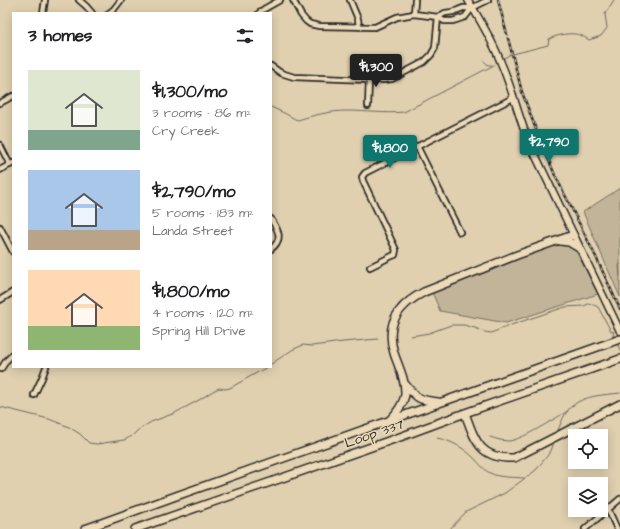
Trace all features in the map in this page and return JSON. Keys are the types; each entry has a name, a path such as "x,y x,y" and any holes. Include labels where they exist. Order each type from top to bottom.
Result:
{"main road":[{"path":"442,402 425,401 414,396 405,384 394,352 391,334 398,312 405,304 424,292 573,235"},
{"path":"556,241 569,242 579,248"},
{"path":"85,529 620,339"},
{"name":"Loop 337","path":"135,529 620,359"},
{"path":"388,421 400,407 404,396 405,384"},
{"path":"465,413 472,434 480,446 491,454 502,458 514,458 620,404"}],"street":[{"path":"43,12 45,0"},
{"path":"79,0 91,12"},
{"path":"110,12 121,0"},
{"path":"260,12 280,0"},
{"path":"293,0 301,15 310,24 359,27 375,27 397,17 414,14 438,17 444,21 453,21 465,17 472,8 482,1 488,0"},
{"path":"350,0 358,19 359,27"},
{"path":"414,14 415,0"},
{"path":"468,0 496,51 528,140 620,331"},
{"path":"438,17 445,13 451,13 463,8 472,8"},
{"path":"451,13 453,21"},
{"path":"272,67 281,73 294,77 369,80 392,79 424,62 431,55 435,48 438,17"},
{"path":"368,106 369,80"},
{"path":"0,103 12,97"},
{"path":"370,267 394,255 396,250 362,181 362,177 365,173 513,98"},
{"path":"0,145 11,164 0,170"},
{"path":"417,146 460,232"},
{"path":"272,221 278,233 279,241 272,248"},
{"path":"0,227 2,237 12,251"},
{"path":"0,300 12,293"},
{"path":"1,369 12,355"},
{"path":"34,395 46,368"},
{"path":"617,529 608,509 620,499"},
{"path":"585,529 599,517"}],"shaded area":[{"path":"620,188 620,297 583,212"},
{"path":"563,243 574,247 598,294 506,323 440,311 432,292 553,244"}],"waterway":[{"path":"503,59 509,55 548,45 549,39 560,35 576,34 589,40 601,36 607,28 605,14 614,0"},
{"path":"484,61 488,65 492,65"},
{"path":"272,107 298,120 310,116 341,111 390,113 404,112 494,65"},
{"path":"620,264 620,276"},
{"path":"411,336 429,333 451,325 464,325 491,333 565,307 584,306 588,304 598,307 611,331 614,332 614,339"},
{"path":"272,363 292,350 303,345 312,346 378,339"},
{"path":"617,343 620,350"},
{"path":"0,407 49,419 69,427 80,434 89,443 97,444 124,440 151,422 175,413 219,388 230,388 265,368"},
{"path":"557,433 567,411 577,402 595,396 620,393"},
{"path":"490,437 506,441 522,437 568,411"},
{"path":"437,438 448,441 462,448 494,475 524,478"},
{"path":"450,529 466,512 505,493 536,470 551,451 554,442"}],"railway":[{"path":"498,0 522,92 538,135 555,175 620,309"}]}
